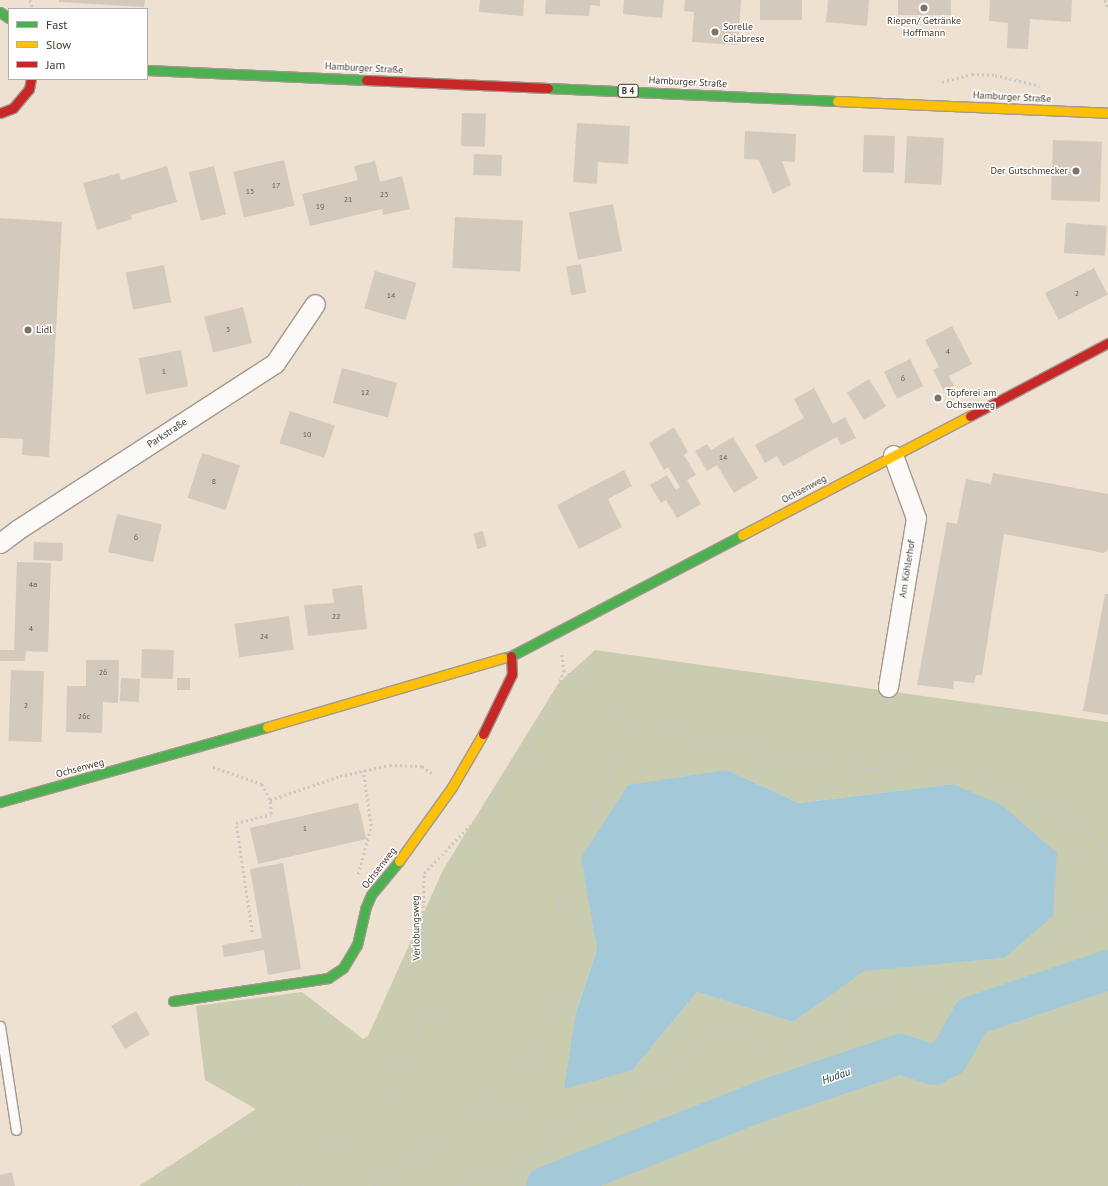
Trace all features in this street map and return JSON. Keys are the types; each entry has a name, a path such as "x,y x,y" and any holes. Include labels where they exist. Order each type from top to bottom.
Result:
{"street":[{"path":"0,12 1,0"},
{"name":"Hamburger Straße","path":"148,70 1108,113"},
{"path":"0,113 13,108 29,89 31,80"},
{"name":"Parkstraße","path":"0,543 17,530 275,363 314,304"},
{"name":"Ochsenweg","path":"0,802 197,747 511,656 1108,343"},
{"name":"Am Köhlerhof","path":"888,687 916,518 893,455"},
{"name":"Ochsenweg","path":"173,1001 328,978 343,968 357,945 365,909 371,894 405,854 452,787 478,744 512,674 511,656"}],"lane":[{"path":"0,1026 16,1130"}],"path":[{"path":"1105,0 1108,7"},
{"path":"559,631 564,670 639,725 811,766 870,769 905,764 991,780 1094,839 1108,852"},
{"name":"Verlobungsweg","path":"299,1186 317,1156 351,1133 356,1127 382,1092 429,1015 422,943 424,873 491,804 546,719 564,670"},
{"path":"870,769 888,687"},
{"path":"374,1186 376,1179 477,1113 490,1101 524,1063 557,1007 554,937 562,874 604,788 639,725"},
{"path":"197,747 202,763 262,784 270,800 271,814 236,823 252,932"},
{"path":"270,800 340,776 390,764 422,766 452,787"},
{"path":"356,880 371,826 363,771"},
{"path":"490,1101 550,1126 622,1103 650,1086 706,1034 730,1032 780,1049 828,1027 873,992 917,978 971,979 1056,944 1108,906"},
{"path":"458,1186 509,1170 551,1149 550,1126"}],"green space":[{"path":"595,650 1108,722 1108,1186 139,1186 256,1109 205,1080 196,1006 302,992 363,1039 368,1036 443,870 558,684","holes":["727,770 799,803 953,784 1004,958 864,970 793,1022 697,992 633,1070 576,1012 597,949"]}],"water":[{"path":"727,770 799,803 953,784 1002,805 1057,853 1053,916 1004,958 864,971 793,1022 697,992 633,1070 564,1089 576,1012 597,949 581,858 628,785"}],"building":[{"path":"59,0 145,0 144,7 59,2"},
{"path":"480,0 524,0 523,16 479,12"},
{"path":"546,0 600,0 600,6 590,5 589,16 545,14"},
{"path":"624,0 664,0 662,18 623,14"},
{"path":"685,0 741,0 738,45 692,42 694,12 684,11"},
{"path":"760,0 802,0 802,20 760,20"},
{"path":"828,0 869,0 867,26 826,22"},
{"name":"Riepen/ Getränke Hoffmann","path":"898,0 951,0 951,15 898,15"},
{"path":"990,0 1072,0 1071,22 1030,19 1028,49 1007,48 1008,23 989,21"},
{"path":"462,113 486,114 485,147 461,146"},
{"path":"577,123 630,126 628,164 598,162 597,184 573,182"},
{"path":"745,131 796,134 795,162 782,161 791,185 773,194 759,160 744,159"},
{"path":"864,135 895,136 894,173 863,172"},
{"path":"907,136 944,138 941,185 905,183"},
{"name":"Der Gutschmecker","path":"1053,140 1102,142 1100,202 1051,200"},
{"path":"474,154 502,155 501,176 473,175"},
{"path":"284,160 295,206 244,217 233,172"},
{"path":"375,161 380,182 402,176 410,209 383,215 382,209 310,226 302,194 358,180 354,166"},
{"path":"167,166 177,202 131,215 132,219 97,230 83,183 119,173 121,180"},
{"path":"214,166 226,215 201,221 189,172"},
{"path":"613,204 622,251 578,260 569,213"},
{"path":"455,217 523,221 520,271 452,268"},
{"name":"Lidl","path":"0,218 62,222 49,457 22,455 23,439 0,438"},
{"path":"1066,223 1107,226 1105,256 1064,253"},
{"path":"581,264 586,293 571,295 566,267"},
{"path":"164,265 171,302 133,310 126,272"},
{"path":"1094,268 1108,295 1059,320 1045,293"},
{"path":"375,271 416,283 406,320 364,308"},
{"path":"243,307 252,343 213,353 204,317"},
{"path":"952,326 972,364 949,376 954,386 944,391 933,370 939,367 925,340"},
{"path":"181,350 188,386 146,395 139,358"},
{"path":"910,359 923,386 897,399 884,372"},
{"path":"342,368 397,383 388,418 333,403"},
{"path":"869,379 886,406 864,420 847,393"},
{"path":"814,388 833,424 845,417 856,438 841,445 837,437 783,466 777,456 765,463 755,445 804,418 794,399"},
{"path":"290,411 335,426 324,458 279,443"},
{"path":"674,427 688,452 684,455 696,475 687,480 701,504 677,518 666,500 661,503 650,485 667,475 676,490 680,487 668,467 664,470 649,443"},
{"path":"733,437 758,478 734,493 717,465 707,471 695,451 707,444 711,450"},
{"path":"202,453 240,465 226,510 187,498"},
{"path":"624,470 632,486 608,499 622,527 579,549 557,505"},
{"path":"993,473 1108,494 1108,549 1104,553 1004,534 982,675 976,675 974,683 954,681 953,689 917,685 947,522 957,524 966,479 991,484"},
{"path":"117,514 162,524 153,562 108,552"},
{"path":"483,531 487,547 477,549 473,533"},
{"path":"34,542 63,543 62,561 33,560"},
{"path":"17,562 51,563 48,652 26,651 25,661 0,661 0,650 14,650"},
{"path":"362,585 367,629 308,636 304,605 334,603 332,589"},
{"path":"1105,594 1108,594 1108,715 1083,711"},
{"path":"289,616 294,650 239,657 235,624"},
{"path":"142,649 174,650 173,679 141,678"},
{"path":"86,660 119,660 118,703 103,702 102,733 66,732 67,686 86,686"},
{"path":"11,670 44,671 42,742 9,741"},
{"path":"121,678 140,679 139,702 120,701"},
{"path":"177,678 190,678 190,690 177,690"},
{"path":"358,803 366,839 258,864 250,828"},
{"path":"283,863 301,969 268,975 264,950 224,957 222,945 262,938 250,869"},
{"path":"136,1011 150,1034 125,1049 111,1026"},
{"path":"12,1172 15,1186 0,1186 0,1175"}],"waterway":[{"name":"Hudau","path":"546,1186 764,1100 900,1054 933,1065 949,1057 972,1016 1108,970"}],"traffic: fast":[{"path":"0,12 8,17"},
{"path":"148,70 366,80"},
{"path":"548,88 837,101"},
{"path":"503,658 511,656 742,535"},
{"path":"0,802 267,727"},
{"path":"173,1001 328,978 343,968 357,945 365,909 371,895 399,861"}],"traffic: slow":[{"path":"837,101 1108,113"},
{"path":"742,535 970,416"},
{"path":"267,727 503,658"},
{"path":"399,861 452,787 483,734"}],"traffic: jam":[{"path":"0,113 13,108 29,89 31,80"},
{"path":"366,80 548,88"},
{"path":"970,416 1108,343"},
{"path":"483,734 512,674 511,656"}],"place":[{"name":"Riepen/ Getränke Hoffmann","path":"924,8"},
{"name":"Sorelle Calabrese","path":"715,32"},
{"name":"Der Gutschmecker","path":"1076,171"},
{"name":"Lidl","path":"28,330"},
{"name":"Töpferei am Ochsenweg","path":"938,398"}]}
